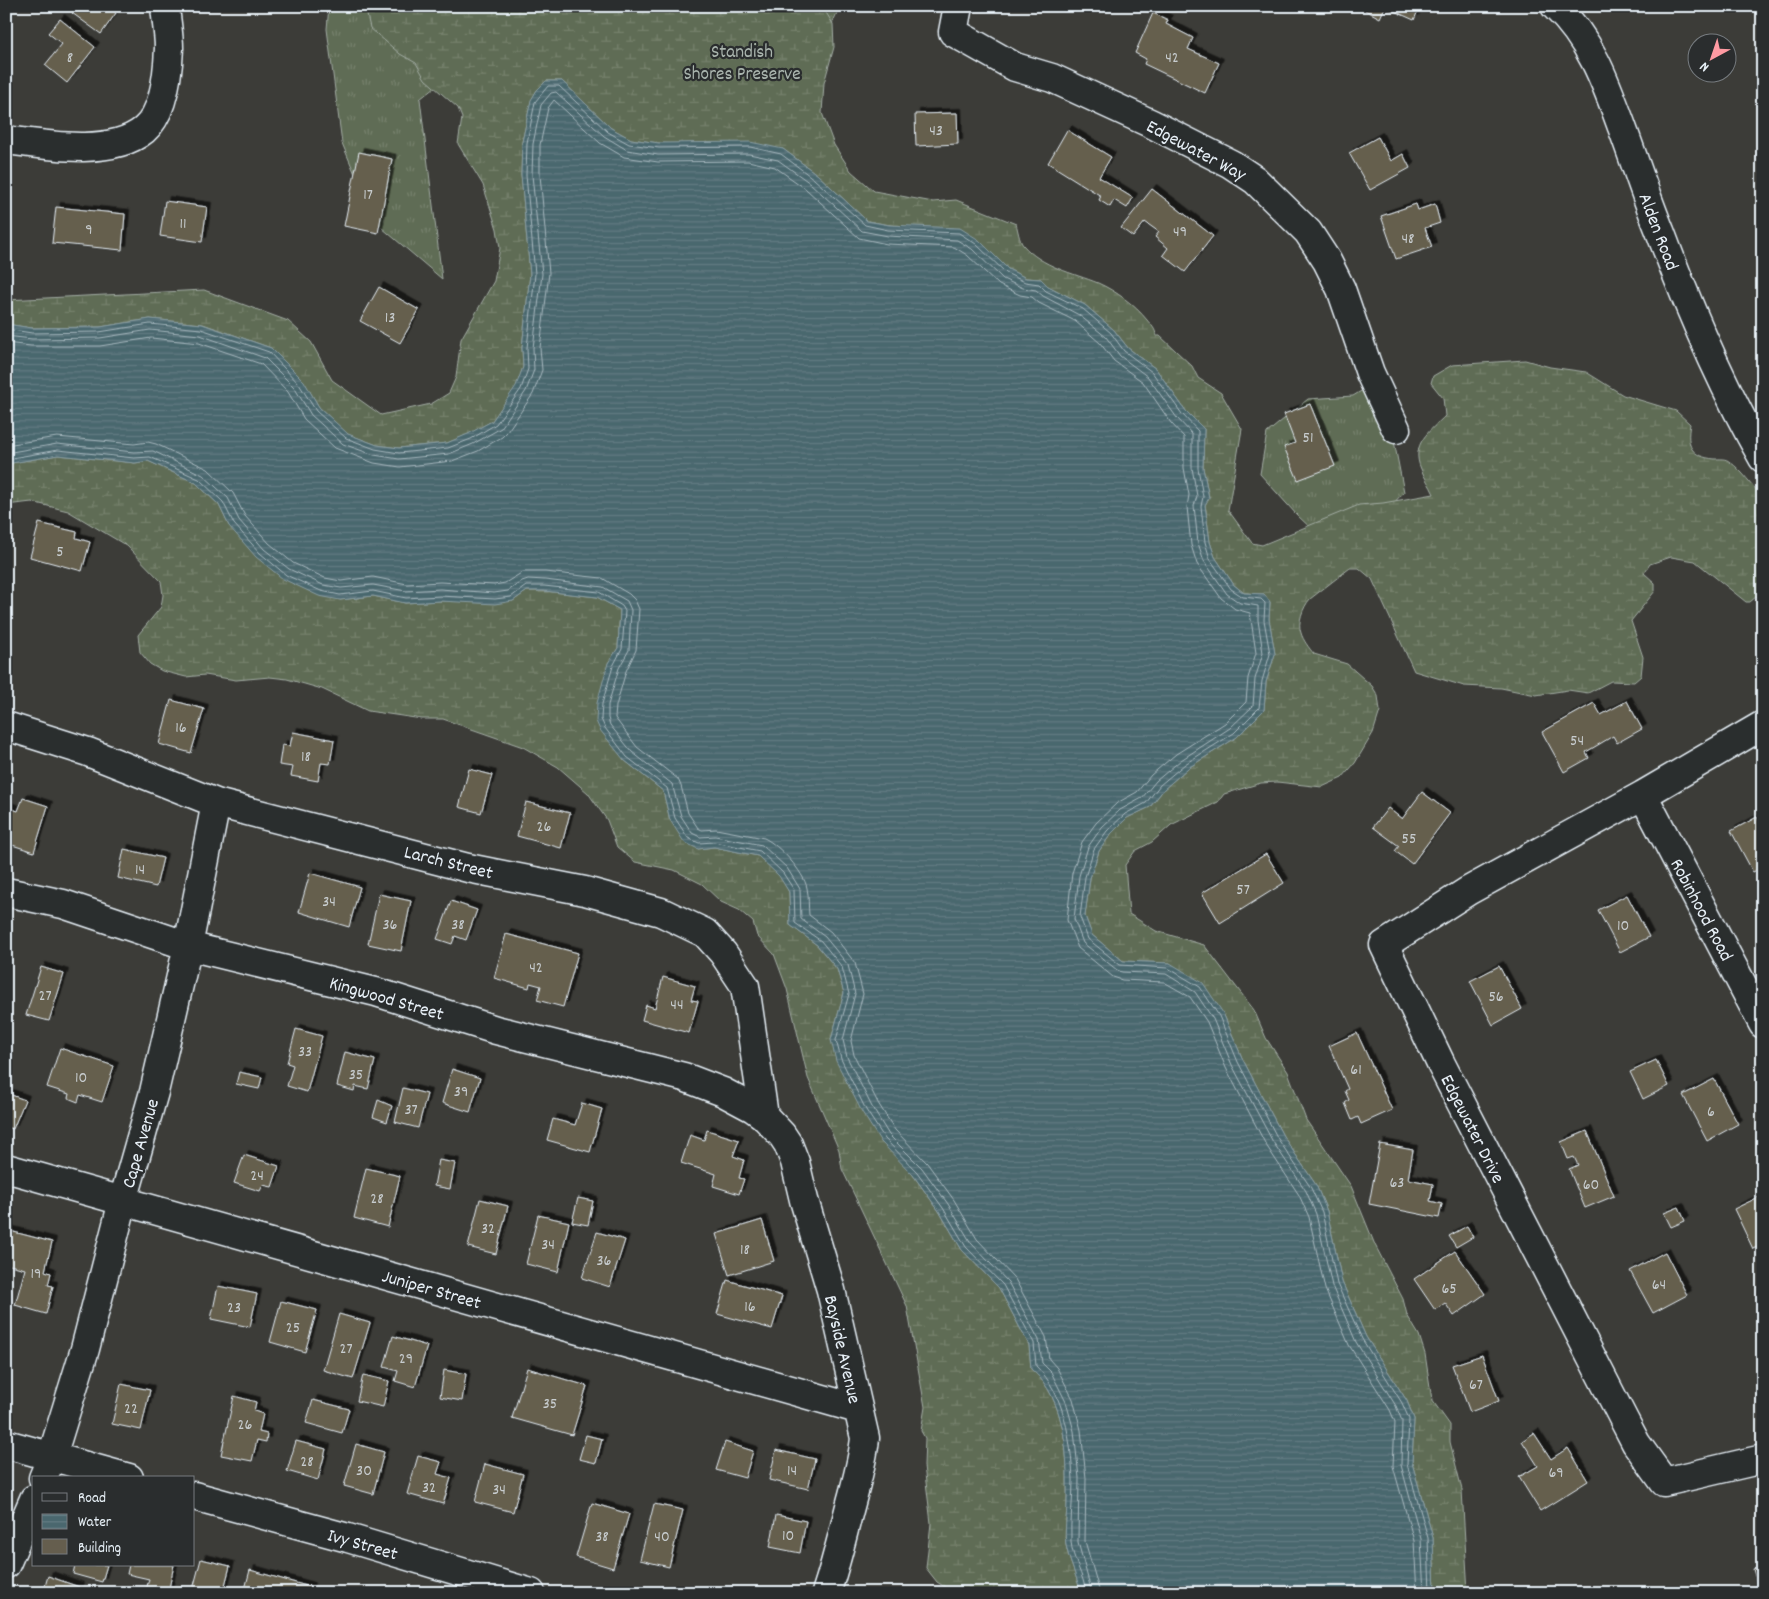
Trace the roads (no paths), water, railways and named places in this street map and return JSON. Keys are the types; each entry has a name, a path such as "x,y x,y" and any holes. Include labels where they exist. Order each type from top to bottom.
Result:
{"street":[{"path":"6,140 71,146 102,146 127,139 145,129 155,115 166,80 169,46 165,6"},
{"name":"Edgewater Way","path":"958,6 953,32 1015,66 1052,78 1152,124 1231,164 1256,180 1280,203 1308,232 1320,248 1335,275 1370,374 1396,429"},
{"name":"Alden Road","path":"1555,6 1583,40 1604,76 1679,282 1724,384 1763,458"},
{"path":"1643,794 1763,724"},
{"name":"Larch Street","path":"6,726 88,752 216,804 468,868 585,891 661,912 705,934 722,953 745,986 764,1116"},
{"name":"Robinhood Road","path":"1643,794 1763,1024"},
{"name":"Edgewater Drive","path":"1643,794 1468,891 1384,945 1445,1072 1624,1420 1636,1443 1664,1482 1763,1460"},
{"name":"Cape Avenue","path":"47,1467 85,1350 123,1201 154,1092 188,946 216,804"},
{"name":"Kingwood Street","path":"6,892 63,904 188,946 376,992 496,1030 684,1077 723,1092 764,1116"},
{"name":"Bayside Avenue","path":"764,1116 775,1126 788,1144 795,1162 804,1200 831,1290 865,1438 863,1457 835,1567 826,1593"},
{"name":"Juniper Street","path":"6,1168 858,1409"},
{"path":"6,1444 47,1467 114,1476"},
{"name":"Ivy Street","path":"195,1496 348,1538 531,1593"},
{"path":"6,1564 32,1504"}],"water":[{"path":"546,81 562,81 611,128 631,139 659,143 750,142 783,149 818,175 867,221 889,225 960,228 979,240 1008,269 1026,278 1041,279 1048,286 1085,305 1114,330 1128,348 1156,369 1186,411 1204,429 1203,468 1209,498 1205,505 1210,542 1215,557 1234,585 1244,593 1264,594 1270,602 1269,619 1275,654 1266,682 1264,710 1237,737 1188,768 1164,789 1150,807 1127,818 1111,834 1099,851 1090,878 1085,916 1092,935 1123,961 1170,963 1203,983 1223,1013 1243,1060 1283,1136 1316,1185 1327,1211 1342,1282 1366,1337 1407,1401 1414,1419 1412,1463 1433,1538 1435,1593 1081,1593 1066,1545 1066,1449 1063,1431 1052,1396 1031,1369 1029,1345 999,1288 962,1250 939,1211 913,1175 881,1142 862,1112 836,1061 831,1040 844,993 837,969 817,945 790,925 789,892 779,876 758,856 714,847 698,849 684,842 670,820 663,791 624,760 600,730 596,721 597,703 608,663 618,648 620,610 597,597 544,591 527,591 513,601 495,604 440,601 405,603 373,596 340,600 319,596 283,579 256,557 229,526 219,505 196,483 148,461 135,463 58,455 6,464 6,324 32,328 100,327 150,319 202,324 271,348 304,381 319,407 348,434 377,445 399,448 447,443 492,421 516,386 523,367 522,348 530,274 521,175 522,142 531,100"}],"park label":[{"name":"Standish Shores Preserve","path":"742,61"}]}
